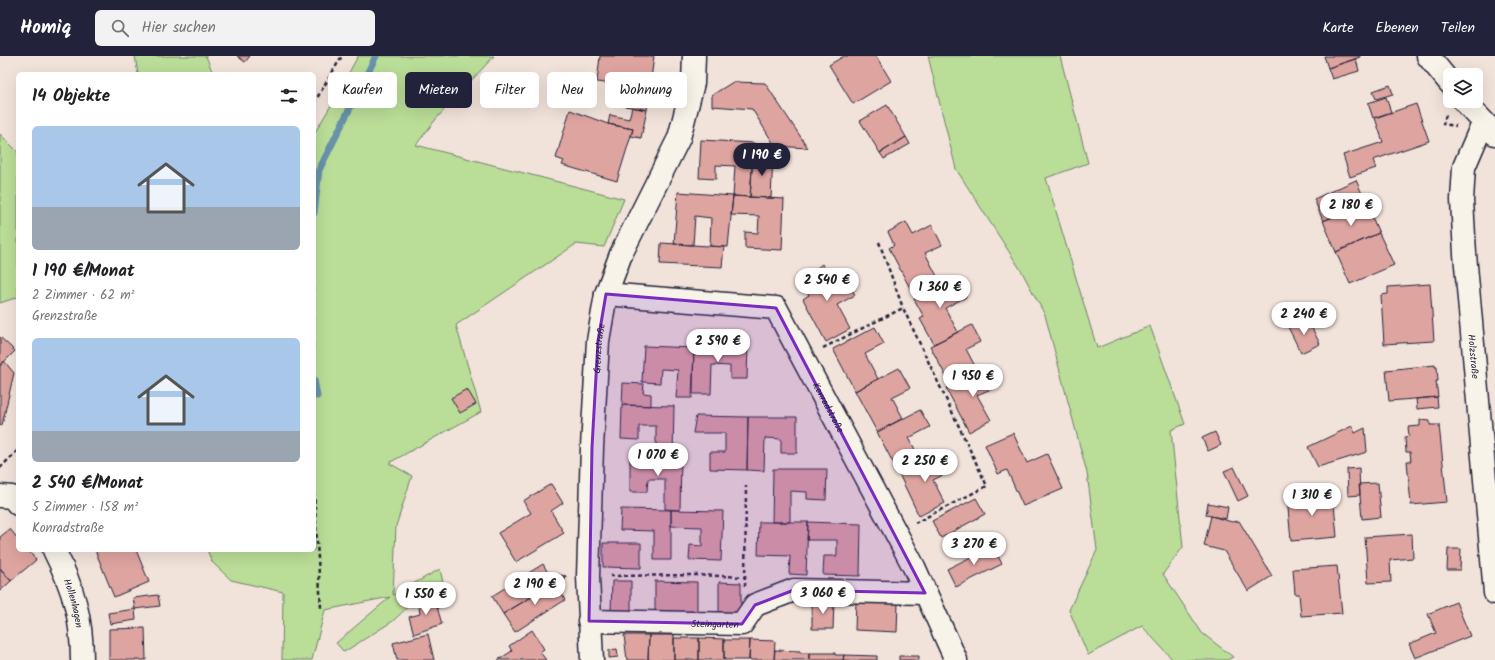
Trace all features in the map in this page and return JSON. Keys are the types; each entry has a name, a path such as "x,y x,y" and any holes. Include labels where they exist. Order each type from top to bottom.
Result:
{"street":[{"name":"Grenzstraße","path":"592,660 588,576 592,447 597,349 606,294 621,254 679,138 693,83 694,56"},
{"path":"1434,59 1443,73"},
{"path":"1471,108 1491,130"},
{"name":"Holzstraße","path":"1491,130 1480,132 1464,167 1462,200 1465,254 1495,593"},
{"name":"Konradstraße","path":"606,294 776,308 896,533 956,660"},
{"path":"0,496 12,497 16,502"},
{"name":"Hollenhagen","path":"55,552 67,576 77,606 82,643 82,660"},
{"path":"755,605 794,590 925,593"},
{"name":"Steingarten","path":"589,621 742,624 755,605"}],"path":[{"path":"316,100 342,56"},
{"path":"879,242 903,308 987,486 896,533"},
{"path":"803,358 903,308"},
{"path":"0,468 16,452"},
{"path":"746,486 745,589 755,605"},
{"path":"316,525 321,608"},
{"path":"588,576 695,575 745,577"}],"highlighted area":[{"path":"606,294 776,308 925,593 794,590 755,605 742,624 589,621 592,447 598,341"}],"green space":[{"path":"135,56 206,56 212,71 211,72 138,72"},
{"path":"358,56 494,56 472,80 472,72 405,72 405,108 446,108 416,145 624,199 604,247 576,244 456,325 481,412 389,463 412,476 396,526 393,595 440,569 444,587 417,598 393,621 344,652 336,643 390,597 325,610 312,660 282,660 283,592 231,580 212,562 208,552 316,552 316,131 329,108 397,108 397,72 349,72"},
{"path":"928,56 1060,56 1088,163 1046,178 1097,348 1150,326 1185,424 1171,430 1183,547 1163,574 1202,633 1233,657 1227,660 1173,660 1142,626 1088,655 1069,610 1097,550 1087,473 1045,315 1022,272 956,169"},
{"path":"0,134 16,150 16,298 0,303"}],"building":[{"path":"237,56 250,56 245,62"},
{"path":"600,56 654,56 652,72 605,72 605,83 597,82"},
{"path":"844,56 876,56 891,81 853,104 829,65"},
{"path":"1324,56 1360,56 1360,57 1328,68"},
{"path":"1356,59 1359,71 1332,79 1328,68"},
{"path":"733,82 765,83 808,148 775,146 752,109 712,106 712,95"},
{"path":"1390,85 1393,94 1376,99 1373,91"},
{"path":"1386,97 1391,112 1373,118 1368,103"},
{"path":"1416,104 1429,141 1373,160 1376,168 1350,177 1343,155 1383,142 1375,118"},
{"path":"887,105 906,137 880,153 860,121"},
{"path":"632,108 647,110 641,138 631,136 633,129 608,124 610,115 629,119"},
{"path":"636,108 647,108 647,110"},
{"path":"570,110 608,124 633,129 617,181 562,165 564,161 556,158"},
{"path":"906,137 910,144 884,159 880,153"},
{"path":"701,140 754,143 750,197 733,196 735,166 716,165 716,179 699,178"},
{"path":"753,155 773,156 771,198 750,197"},
{"path":"1356,180 1366,203 1323,221 1314,199"},
{"path":"678,192 733,196 728,247 710,246 711,218 695,216 693,245 674,244"},
{"path":"733,196 784,199 782,250 745,248 745,232 758,233 759,216 731,215"},
{"path":"1366,203 1379,233 1336,252 1323,221"},
{"path":"906,222 913,235 932,225 942,245 925,253 938,278 912,292 889,248 894,245 888,232"},
{"path":"1379,233 1394,265 1350,284 1336,252"},
{"path":"661,243 724,247 722,267 660,264"},
{"path":"822,264 833,285 846,278 855,295 837,305 850,329 826,342 803,299 809,295 801,281"},
{"path":"955,277 966,297 945,308 958,332 934,344 920,319 924,317 914,299"},
{"path":"1430,284 1434,341 1384,344 1381,295 1388,294 1388,287"},
{"path":"1307,318 1320,344 1301,353 1288,327"},
{"path":"972,325 980,342 966,349 978,372 951,386 930,346"},
{"path":"875,327 884,344 865,354 878,379 855,391 833,349"},
{"path":"0,337 15,351 0,366"},
{"path":"694,343 748,344 747,379 730,379 730,366 712,365 711,394 693,394"},
{"path":"644,346 694,348 692,398 676,398 678,370 661,369 660,383 642,382"},
{"path":"4,361 14,373 2,425 0,426 0,366"},
{"path":"1435,365 1435,367 1437,367 1438,381 1436,381 1438,397 1389,401 1386,370"},
{"path":"990,366 998,386 977,395 991,420 969,432 946,388"},
{"path":"899,368 910,388 892,397 903,418 877,432 855,391"},
{"path":"623,383 644,384 643,393 651,394 651,406 622,405"},
{"path":"467,389 476,404 460,413 451,398"},
{"path":"1437,397 1438,407 1417,409 1416,399"},
{"path":"622,405 674,406 673,456 656,456 656,426 639,426 639,440 621,439"},
{"path":"920,410 930,427 909,438 921,461 898,472 877,432"},
{"path":"696,416 748,417 747,470 710,469 710,452 725,452 725,433 693,433"},
{"path":"748,417 797,417 797,453 781,453 781,439 765,438 764,471 747,470"},
{"path":"1420,420 1430,421 1430,425 1439,425 1447,502 1411,505 1407,461 1411,461 1410,452 1406,452 1405,437 1409,436 1408,427 1420,426"},
{"path":"1352,426 1355,433 1365,428 1367,452 1318,467 1308,447"},
{"path":"1215,432 1221,445 1208,451 1202,438"},
{"path":"1013,433 1027,463 1047,454 1063,489 1023,506 1007,470 998,474 985,445"},
{"path":"939,452 949,472 933,480 945,503 919,516 898,472"},
{"path":"630,456 681,457 680,510 665,509 665,479 648,479 647,492 630,492"},
{"path":"1234,467 1248,496 1238,501 1224,471"},
{"path":"1359,468 1360,495 1348,496 1347,469"},
{"path":"773,469 827,469 826,500 807,499 807,492 790,491 790,522 772,522"},
{"path":"1378,483 1381,517 1362,519 1359,484"},
{"path":"551,484 563,503 551,511 564,533 516,562 498,533 531,513 523,501"},
{"path":"1333,493 1337,537 1291,541 1287,497"},
{"path":"976,498 985,514 941,538 932,521"},
{"path":"1208,503 1228,507 1226,519 1206,515"},
{"path":"621,509 671,510 671,560 654,560 654,531 620,530"},
{"path":"671,510 723,511 721,561 689,560 690,545 702,546 702,527 671,526"},
{"path":"1211,516 1232,522 1239,521 1272,576 1248,591 1224,551 1204,546"},
{"path":"759,522 808,522 806,575 789,574 790,556 758,555"},
{"path":"808,522 861,524 860,576 823,575 824,556 837,556 837,540 807,540"},
{"path":"10,529 16,536 16,552 30,552 36,560 11,581 0,568 0,537"},
{"path":"1412,534 1413,558 1390,560 1391,582 1368,583 1365,537"},
{"path":"603,543 641,543 641,568 603,567"},
{"path":"993,546 1002,564 956,587 947,569"},
{"path":"1448,549 1461,549 1460,570 1447,570"},
{"path":"96,552 137,552 149,582 114,597"},
{"path":"543,564 548,573 566,576 503,614 492,596"},
{"path":"1337,566 1342,613 1301,616 1299,594 1295,594 1293,569"},
{"path":"0,568 11,581 0,591"},
{"path":"566,576 560,591 565,600 515,632 503,614"},
{"path":"612,581 631,581 631,612 611,612"},
{"path":"655,581 697,582 697,613 655,612"},
{"path":"719,582 741,583 741,613 719,613"},
{"path":"158,595 160,606 135,609 133,598"},
{"path":"434,597 442,624 414,634 409,617 420,614 418,602"},
{"path":"856,601 898,603 897,632 855,630"},
{"path":"812,602 834,602 833,629 812,629"},
{"path":"1456,602 1470,636 1415,658 1409,644 1436,633 1428,614"},
{"path":"135,609 136,620 110,624 108,613"},
{"path":"145,628 146,660 109,660 109,629"},
{"path":"532,630 544,649 540,652 546,660 498,660 512,651 509,646"},
{"path":"428,634 434,660 397,660 393,643"},
{"path":"624,635 649,635 648,660 627,660"},
{"path":"649,635 674,635 674,660 648,660"},
{"path":"674,638 699,638 699,660 674,660"},
{"path":"699,638 724,639 724,660 699,660"},
{"path":"724,640 750,640 749,660 724,660"},
{"path":"750,640 775,641 774,660 749,660"},
{"path":"617,649 618,657 609,658 609,650"},
{"path":"775,650 800,651 800,653 809,653 809,660 774,660"},
{"path":"809,653 835,653 835,655 844,655 843,660 809,660"},
{"path":"844,655 877,656 877,660 843,660"},
{"path":"899,656 919,656 919,660 899,660"}],"waterway":[{"path":"316,196 319,170 376,56"},
{"path":"316,391 317,396"}]}
